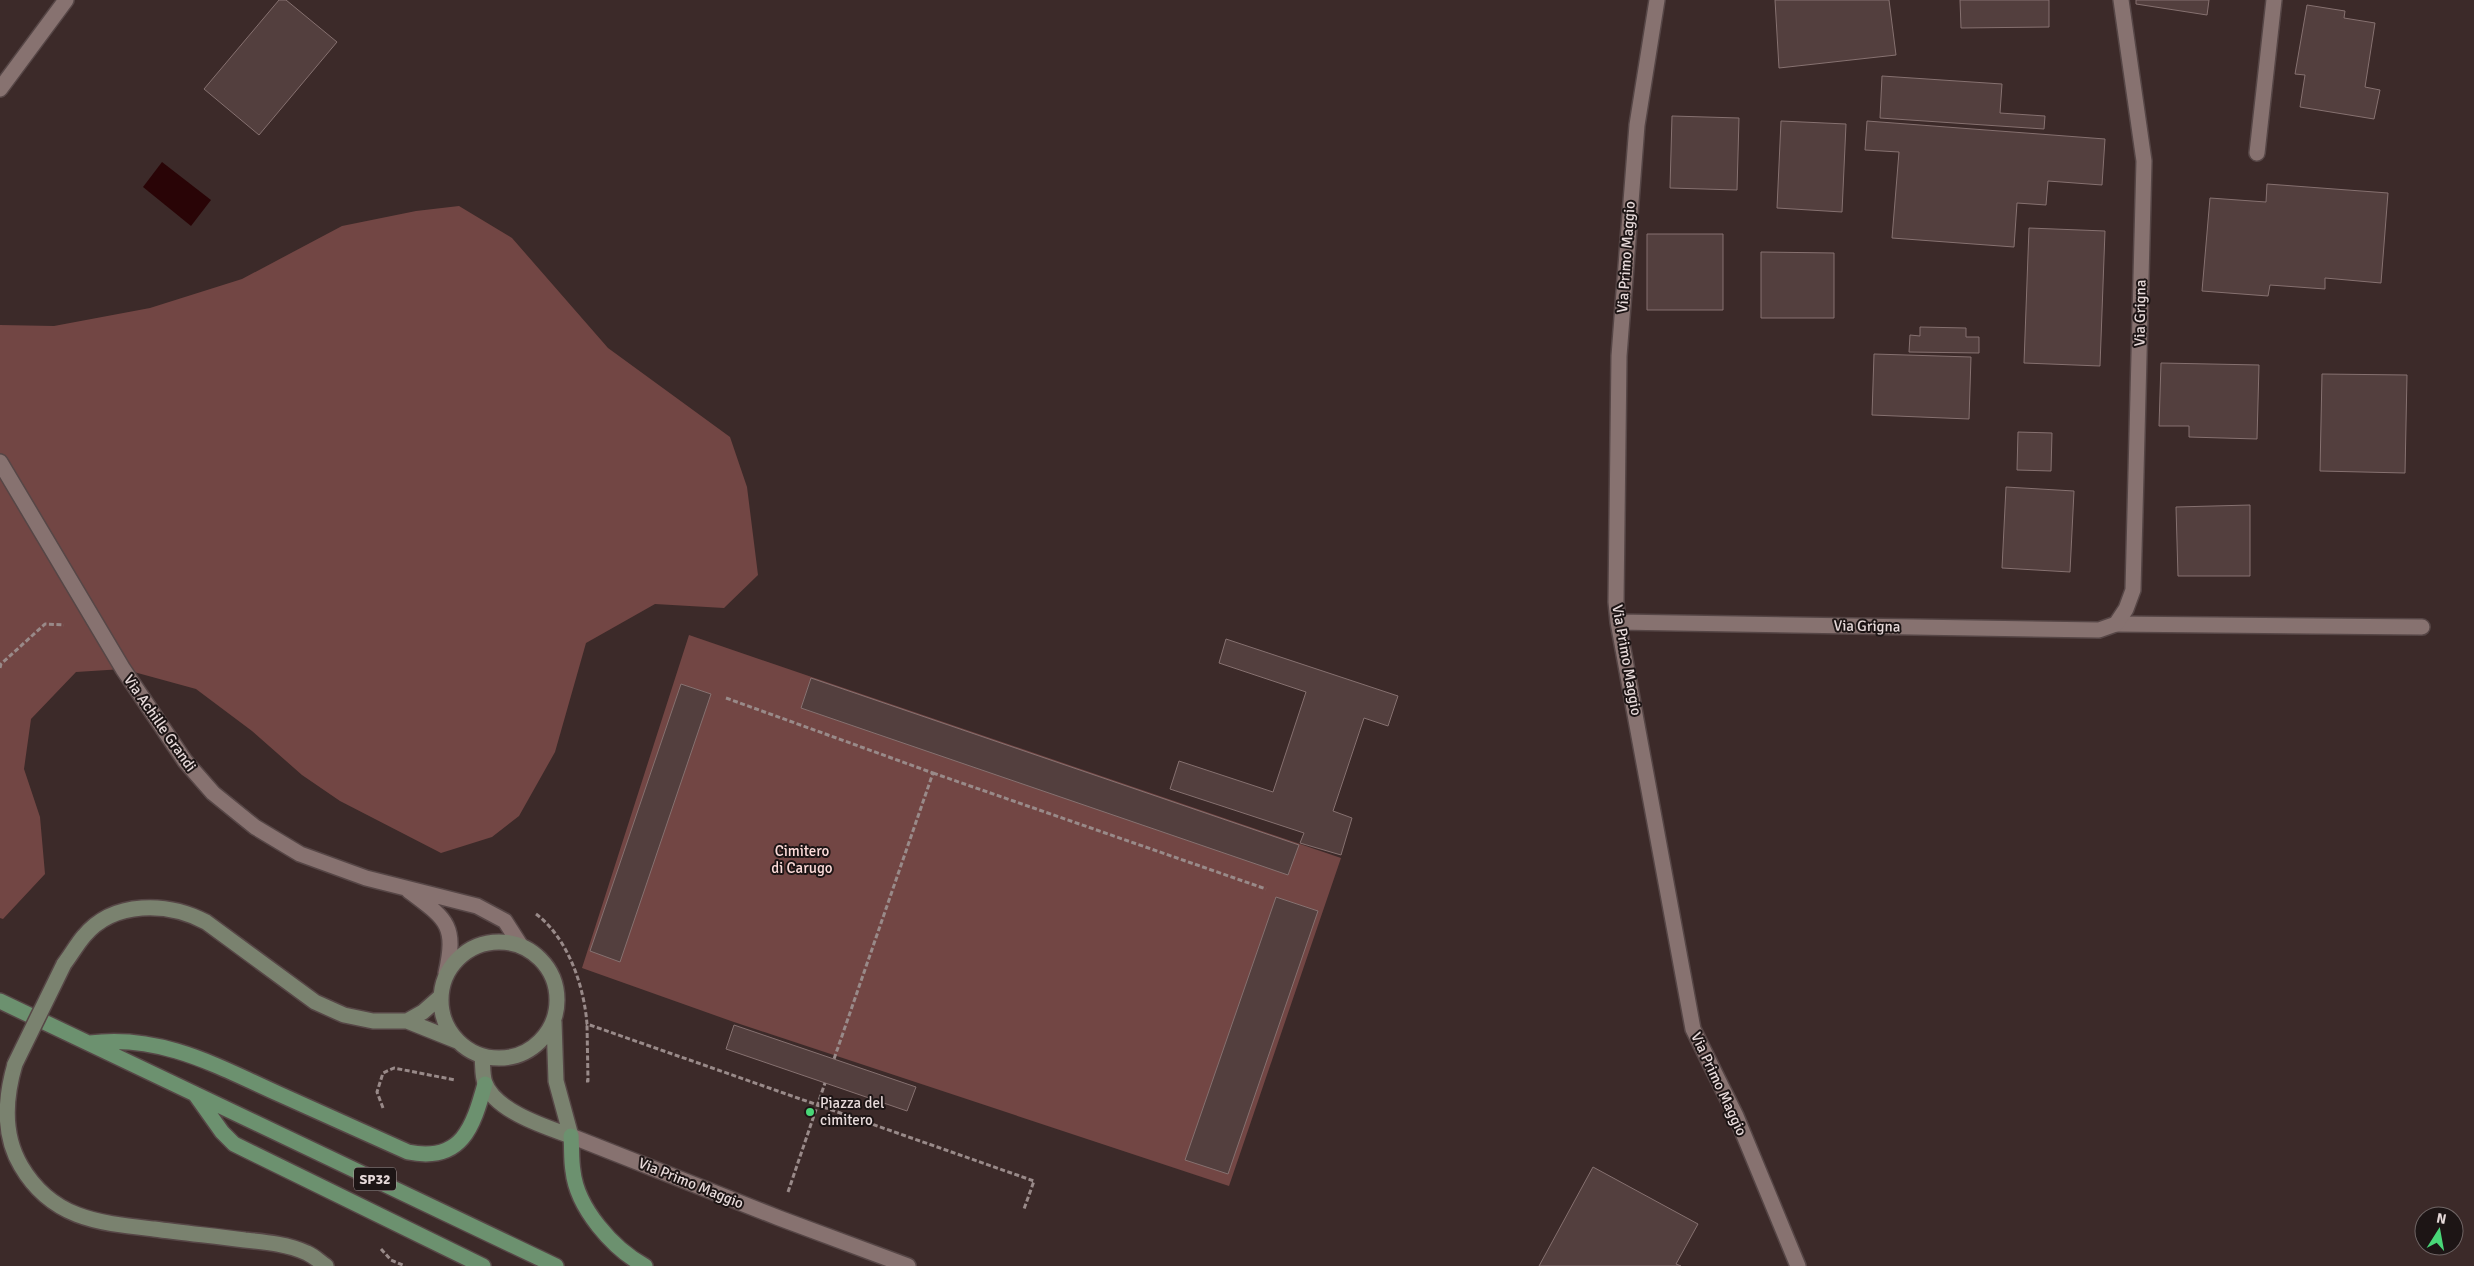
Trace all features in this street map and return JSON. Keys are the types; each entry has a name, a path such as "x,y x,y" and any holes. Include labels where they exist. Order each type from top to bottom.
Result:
{"main road":[{"name":"SP32","path":"0,1000 556,1266"},
{"path":"90,1043 115,1040 139,1042 182,1052 408,1152 422,1155 438,1153 464,1139 478,1109 485,1084"},
{"path":"194,1092 222,1132 234,1144 483,1266"},
{"path":"571,1136 573,1173 589,1213 602,1232 626,1256 645,1266"}],"street":[{"path":"0,89 66,0"},
{"name":"Via Primo Maggio","path":"1657,0 1637,125 1619,356 1617,474 1618,622 1693,1029 1736,1116 1798,1266"},
{"name":"Via Grigna","path":"2116,624 2126,608 2133,590 2144,162 2121,0"},
{"path":"2257,153 2274,0"},
{"name":"Via Achille Grandi","path":"0,462 122,669 185,761 213,794 255,827 300,854 366,878 477,906 504,922 522,946"},
{"name":"Via Grigna","path":"1618,622 2099,630 2116,624 2422,627"},
{"name":"Via Achille Grandi","path":"406,889 438,913 446,923 452,948 446,973"},
{"path":"326,1266 307,1253 278,1244 119,1226 78,1217 60,1207 30,1181 12,1150 6,1116 8,1088 15,1064 64,964 85,935 103,920 125,910 170,910 190,914 206,922 315,1002 344,1015 373,1021 406,1021 457,1041 482,1056 500,1058 518,1055 533,1047 546,1034 554,1019"},
{"path":"457,1041 441,1014 440,997 446,973 456,958 471,948 487,942 504,941 522,946 536,954 548,968 555,984 557,1001 553,1042 556,1081 571,1136"},
{"path":"406,1021 423,1012 440,997"},
{"path":"482,1056 485,1084"},
{"name":"Via Primo Maggio","path":"485,1084 495,1097 514,1112 536,1123 908,1266"}],"path":[{"path":"0,668 1,664 44,624 98,626"},
{"path":"726,698 933,773 1266,889"},
{"path":"834,1059 933,773"},
{"path":"630,1039 1034,1181 1024,1209"},
{"path":"387,1114 379,1102 377,1092 383,1073 394,1068 485,1084"},
{"path":"779,1218 825,1083"}],"green space":[{"path":"459,206 512,238 608,348 730,437 747,487 758,575 724,608 655,604 586,643 555,752 519,816 492,837 441,853 340,801 302,775 252,731 196,689 123,669 76,672 31,719 24,769 40,817 45,874 3,919 0,918 0,325 54,326 150,308 242,279 342,226 416,211"},
{"name":"Cimitero di Carugo","path":"689,635 1341,858 1229,1186 731,1021 582,968"}],"shaded area":[{"path":"162,162 211,200 191,226 143,187"}],"building":[{"path":"279,0 286,0 337,42 259,135 204,89"},
{"path":"1775,0 1889,0 1896,55 1779,68"},
{"path":"1960,0 2049,0 2049,27 1961,28"},
{"path":"2136,0 2209,0 2207,15 2136,4"},
{"path":"2307,5 2345,11 2344,18 2375,23 2365,87 2380,90 2374,119 2300,107 2305,75 2295,74"},
{"path":"1882,76 2002,84 2000,113 2045,116 2044,129 1880,118"},
{"path":"1672,116 1739,118 1737,190 1670,188"},
{"path":"1781,121 1846,124 1842,212 1777,208"},
{"path":"1867,121 2105,139 2102,185 2048,181 2046,205 2017,203 2014,247 1892,238 1899,152 1865,150"},
{"path":"2267,184 2388,193 2381,283 2325,278 2325,289 2270,285 2268,296 2202,291 2210,198 2266,202"},
{"path":"2029,228 2105,231 2100,366 2024,363"},
{"path":"1647,234 1723,234 1723,310 1647,310"},
{"path":"1761,252 1834,253 1834,318 1761,318"},
{"path":"1920,327 1966,328 1966,337 1979,337 1979,353 1909,352 1910,335 1920,336"},
{"path":"1874,354 1971,357 1969,419 1872,415"},
{"path":"2161,363 2259,365 2257,439 2189,437 2189,426 2159,426"},
{"path":"2322,374 2407,375 2405,473 2320,471"},
{"path":"2018,432 2052,433 2051,471 2017,470"},
{"path":"2006,487 2074,491 2070,572 2002,568"},
{"path":"2250,505 2250,576 2178,576 2176,507"},
{"path":"1226,639 1398,696 1388,726 1364,718 1333,811 1352,818 1341,855 1300,843 1304,833 1170,789 1179,761 1273,792 1306,692 1219,663"},
{"path":"811,678 1299,845 1288,875 801,708"},
{"path":"681,684 711,694 620,962 590,951"},
{"path":"1276,897 1318,911 1228,1174 1185,1160"},
{"path":"734,1025 916,1087 907,1111 726,1049"},
{"path":"1593,1167 1698,1224 1676,1264 1681,1266 1539,1266"}],"place":[{"name":"Piazza del cimitero","path":"810,1112"}]}
